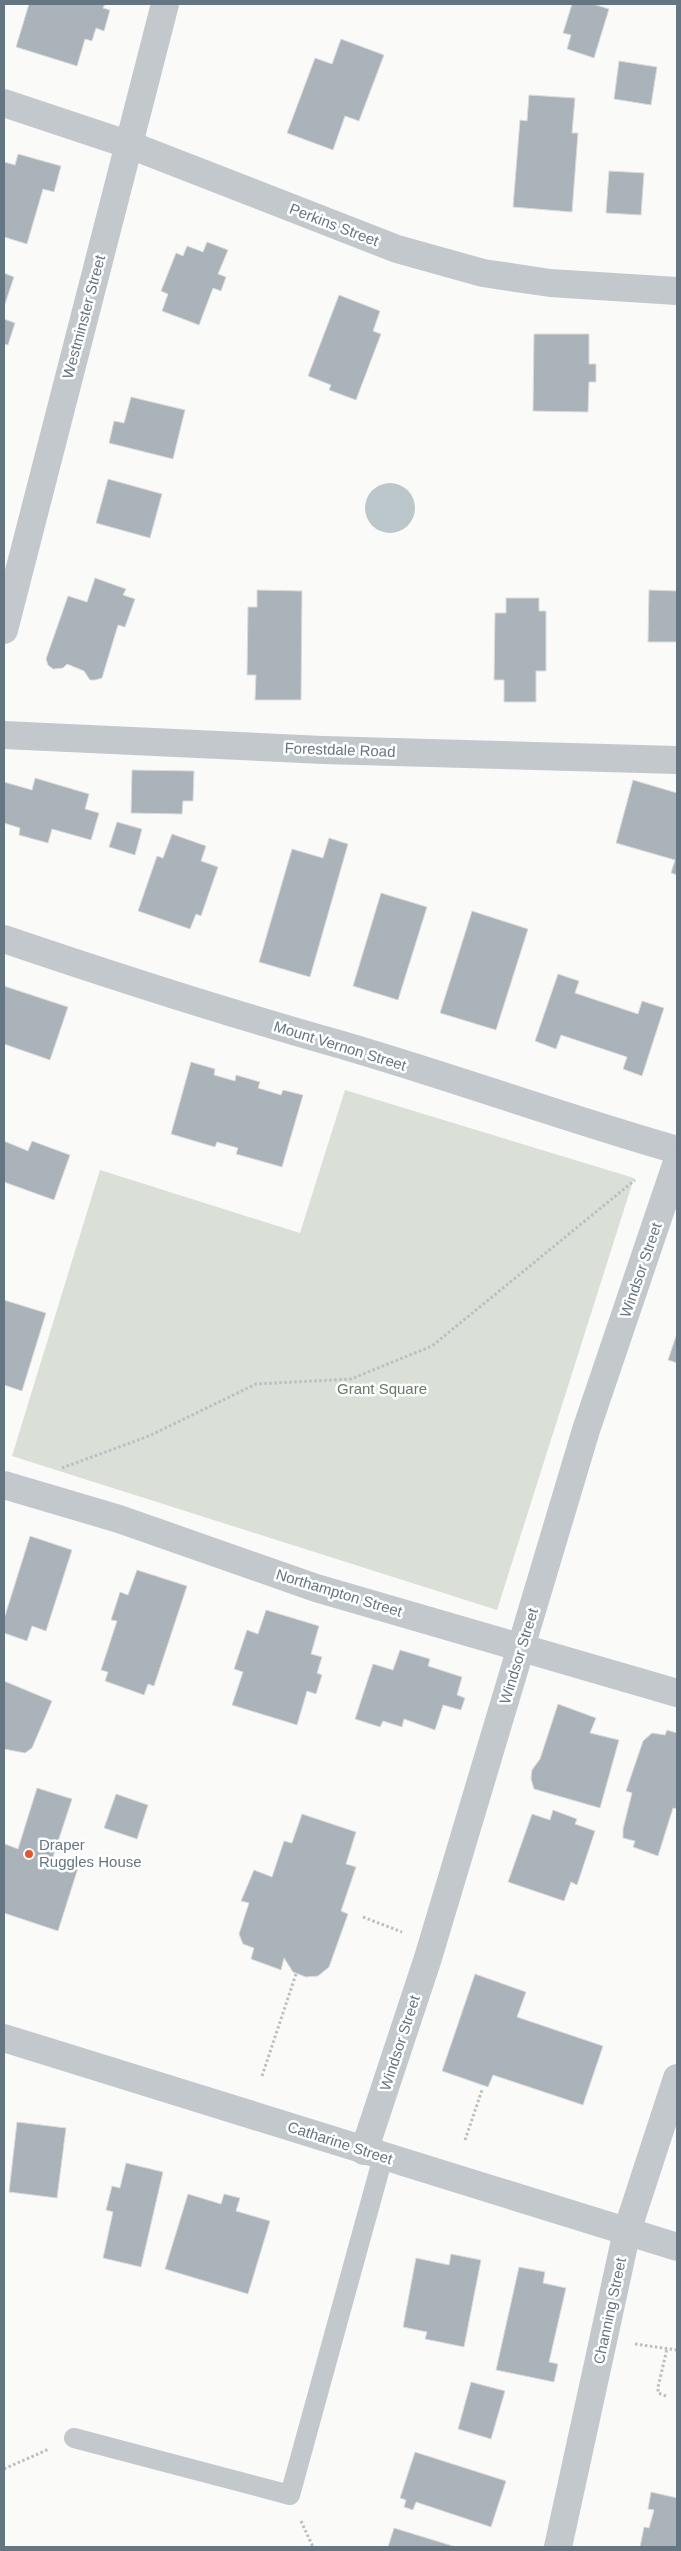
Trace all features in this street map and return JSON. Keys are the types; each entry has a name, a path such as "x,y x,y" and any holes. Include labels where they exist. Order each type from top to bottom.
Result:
{"street":[{"name":"Westminster Street","path":"4,630 130,145 164,4"},
{"name":"Perkins Street","path":"4,103 130,145 398,249 483,273 550,283 677,291"},
{"name":"Forestdale Road","path":"4,735 324,750 677,760"},
{"name":"Mount Vernon Street","path":"4,939 137,984 340,1045 582,1123 677,1150"},
{"name":"Windsor Street","path":"374,2154 428,1958 586,1430 677,1162"},
{"name":"Northampton Street","path":"4,1485 119,1519 316,1588 677,1693"},
{"name":"Catharine Street","path":"4,2038 132,2076 374,2154 677,2247"},
{"name":"Channing Street","path":"558,2547 628,2231 677,2078"}],"lane":[{"path":"74,2438 290,2495 374,2154"}],"path":[{"path":"57,1469 149,1436 256,1384 351,1379 432,1346 638,1178"},
{"path":"363,1917 404,1932"},
{"path":"262,2076 296,1974"},
{"path":"465,2140 482,2090"},
{"path":"629,2343 677,2350"},
{"path":"666,2349 658,2386 658,2392 666,2396"},
{"path":"4,2470 74,2438"}],"green space":[{"name":"Grant Square","path":"345,1090 634,1178 497,1610 12,1456 100,1170 300,1233"}],"shaded area":[{"path":"385,483 395,483 408,490 415,503 415,513 408,526 395,533 385,533 376,529 369,522 365,513 365,503 369,494 376,487"}],"building":[{"path":"29,4 105,4 103,8 110,10 104,31 96,28 92,41 85,39 77,66 16,47"},
{"path":"572,4 593,4 609,9 594,58 567,49 571,35 563,33"},
{"path":"341,39 384,55 359,121 345,116 333,150 287,133 315,58 332,64"},
{"path":"619,61 657,67 651,105 614,99"},
{"path":"529,95 575,98 572,133 578,133 572,212 513,207 520,120 527,121"},
{"path":"18,154 61,166 54,192 43,189 27,244 4,237 4,162 15,165"},
{"path":"609,171 644,173 641,215 606,213"},
{"path":"207,242 228,250 218,274 226,277 221,291 213,288 199,325 162,311 168,294 161,291 176,253 183,256 187,246 203,252"},
{"path":"4,273 14,277 4,307"},
{"path":"339,295 380,311 373,331 381,334 356,400 329,390 331,385 308,376"},
{"path":"4,319 15,323 8,345 4,344"},
{"path":"534,334 589,334 589,364 596,364 596,382 589,382 588,412 533,411"},
{"path":"131,397 185,410 173,459 109,443 114,421 124,423"},
{"path":"108,479 162,494 150,538 96,523"},
{"path":"95,578 126,589 123,595 135,599 125,627 118,625 102,678 90,680 84,671 67,664 63,668 53,669 48,665 46,659 68,596 87,602"},
{"path":"257,590 302,591 301,700 255,700 256,675 247,675 248,607 257,607"},
{"path":"649,590 677,591 677,642 648,642"},
{"path":"506,598 539,598 539,611 546,611 546,671 536,671 536,702 504,702 504,680 494,680 495,613 506,613"},
{"path":"132,770 194,771 193,801 183,801 182,814 131,813"},
{"path":"35,778 89,794 85,809 99,813 91,840 52,829 48,843 19,835 20,828 4,823 4,782 32,790"},
{"path":"633,780 677,793 677,875 671,873 675,860 616,843"},
{"path":"117,822 142,829 135,855 109,847"},
{"path":"172,834 206,846 201,861 218,867 201,916 196,914 190,929 138,911 157,856 163,858"},
{"path":"329,838 348,844 310,977 259,962 292,849 323,858"},
{"path":"381,893 427,907 398,1000 353,986"},
{"path":"472,911 528,929 496,1030 440,1013"},
{"path":"558,974 579,981 575,993 638,1014 642,1001 664,1008 642,1076 623,1069 627,1057 561,1035 556,1049 535,1041"},
{"path":"4,986 68,1007 50,1060 4,1044"},
{"path":"191,1062 215,1069 214,1075 235,1081 236,1075 260,1082 258,1088 281,1095 283,1090 303,1095 282,1167 236,1154 238,1148 217,1142 215,1147 171,1134"},
{"path":"4,1141 28,1151 32,1141 70,1155 54,1200 4,1182"},
{"path":"4,1300 46,1313 22,1391 4,1385"},
{"path":"677,1333 677,1363 668,1360"},
{"path":"30,1536 72,1550 46,1631 32,1626 27,1641 4,1633 4,1619"},
{"path":"137,1570 187,1586 154,1686 148,1684 144,1695 105,1681 108,1672 101,1670 117,1621 111,1620 120,1592 128,1595"},
{"path":"266,1610 319,1626 311,1654 322,1657 317,1673 322,1675 316,1694 307,1691 297,1725 232,1705 243,1672 234,1669 247,1630 258,1634"},
{"path":"400,1650 430,1659 428,1666 462,1677 457,1695 465,1698 461,1710 443,1705 435,1730 404,1719 402,1727 383,1721 380,1727 355,1719 373,1664 393,1670"},
{"path":"4,1681 52,1701 32,1748 25,1753 4,1749"},
{"path":"558,1704 596,1718 590,1733 619,1740 600,1808 534,1789 531,1779 532,1770 540,1759"},
{"path":"667,1730 677,1733 677,1809 673,1808 658,1856 633,1847 635,1841 623,1838 623,1829 632,1793 626,1791 643,1741 652,1733 665,1735"},
{"name":"Draper Ruggles House","path":"37,1788 72,1799 52,1860 78,1868 58,1931 4,1913 5,1844 18,1849"},
{"path":"116,1794 148,1805 137,1839 104,1828"},
{"path":"553,1810 577,1819 575,1824 595,1831 577,1885 571,1882 564,1901 508,1882 532,1814 550,1820"},
{"path":"302,1814 356,1832 346,1864 356,1867 341,1911 348,1914 329,1967 318,1976 306,1977 293,1972 284,1958 281,1970 251,1959 254,1948 243,1944 239,1934 249,1903 241,1901 254,1870 272,1877 284,1841 292,1843"},
{"path":"475,1974 526,1992 517,2017 603,2046 583,2105 493,2075 488,2087 442,2071"},
{"path":"17,2122 66,2128 57,2198 9,2192"},
{"path":"126,2163 163,2172 141,2267 103,2258 113,2212 106,2210 112,2186 120,2188"},
{"path":"188,2194 221,2204 224,2194 240,2198 236,2211 270,2221 248,2294 165,2269"},
{"path":"451,2254 481,2260 464,2347 425,2339 427,2332 403,2327 416,2258 449,2265"},
{"path":"519,2267 545,2272 543,2283 566,2288 549,2362 558,2364 554,2382 496,2370"},
{"path":"471,2382 505,2391 491,2439 458,2429"},
{"path":"415,2452 506,2481 491,2527 416,2502 413,2510 404,2507 406,2500 400,2498"},
{"path":"651,2492 677,2498 677,2547 640,2547 644,2527 649,2528 654,2510 648,2509"},
{"path":"394,2528 456,2547 388,2547"}],"place":[{"name":"Draper Ruggles House","path":"29,1854"}]}
